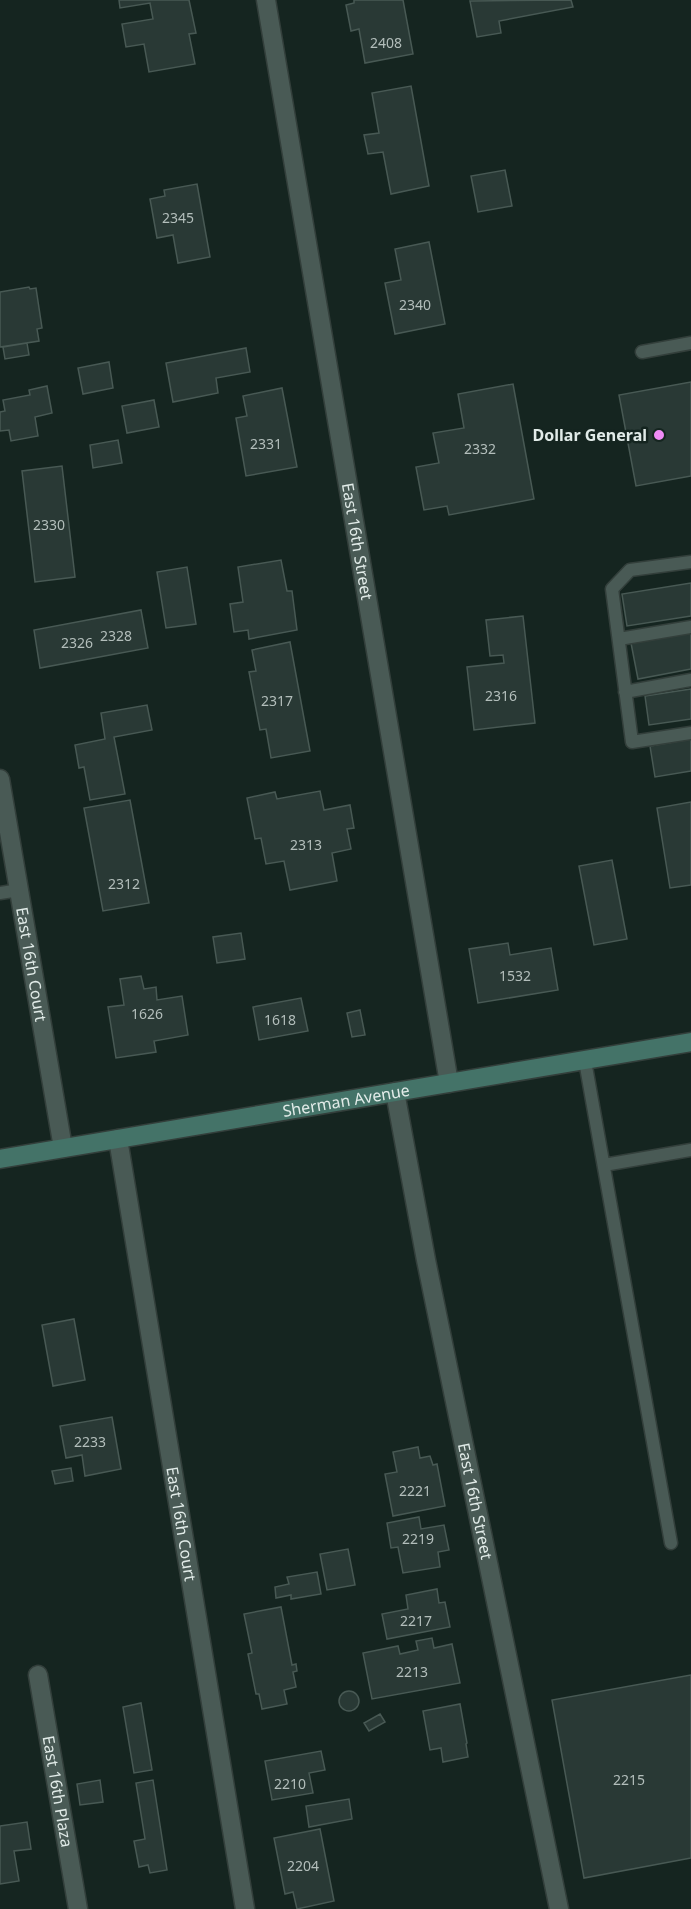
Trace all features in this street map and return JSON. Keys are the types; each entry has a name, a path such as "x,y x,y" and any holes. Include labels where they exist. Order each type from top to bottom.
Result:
{"street":[{"name":"East 16th Street","path":"266,0 449,1083"},
{"name":"East 16th Court","path":"0,779 63,1148"},
{"name":"Sherman Avenue","path":"0,1159 691,1042"},
{"name":"East 16th Street","path":"395,1092 431,1283 560,1909"},
{"name":"East 16th Court","path":"118,1139 245,1909"},
{"name":"East 16th Plaza","path":"38,1675 78,1909"}],"lane":[{"path":"642,352 691,343"},
{"path":"691,562 630,570 612,590 632,742 691,733"},
{"path":"619,639 691,627"},
{"path":"625,692 691,680"},
{"path":"0,893 20,890"},
{"path":"585,1061 671,1543"},
{"path":"604,1165 691,1150"}],"building":[{"path":"119,0 189,0 196,33 189,34 195,64 149,72 144,44 126,47 122,24 153,19 150,3 120,8"},
{"path":"354,0 403,0 413,54 365,63 359,29 351,31 346,5 354,3"},
{"path":"571,0 573,7 499,21 501,33 477,37 470,1"},
{"path":"411,86 429,186 391,194 383,152 368,154 364,135 379,133 372,93"},
{"path":"505,170 512,206 478,212 471,176"},
{"path":"197,184 210,257 178,263 173,235 157,238 150,199 165,196 164,190"},
{"path":"429,242 445,324 395,334 385,283 401,280 395,249"},
{"path":"29,287 30,289 36,288 42,328 37,329 39,341 0,347 0,292"},
{"path":"27,343 29,355 5,359 3,347"},
{"path":"246,348 250,372 216,378 218,393 173,402 166,363"},
{"path":"109,362 113,388 83,394 78,368"},
{"name":"Dollar General","path":"691,382 691,476 636,486 619,395"},
{"path":"513,384 534,499 449,515 447,506 424,510 416,467 439,463 433,433 464,428 458,394"},
{"path":"47,386 52,413 35,417 38,436 11,441 9,430 0,431 0,412 5,411 3,400 30,395 29,390"},
{"path":"282,388 297,467 246,476 236,418 247,416 243,396"},
{"path":"154,400 159,427 127,433 122,406"},
{"path":"118,440 122,463 93,468 90,445"},
{"path":"62,466 75,577 35,582 22,471"},
{"path":"281,560 287,591 292,591 297,630 249,639 248,630 234,632 230,604 243,602 238,567"},
{"path":"187,567 196,624 166,628 157,572"},
{"path":"691,583 691,616 627,626 622,594"},
{"path":"141,610 148,648 40,668 34,630"},
{"path":"523,616 535,723 474,730 467,667 504,663 503,655 490,656 486,620"},
{"path":"691,633 691,669 638,679 631,643"},
{"path":"290,642 310,751 271,758 266,729 260,730 249,672 256,671 252,650"},
{"path":"691,689 691,719 649,725 645,696"},
{"path":"147,705 152,730 114,737 125,794 90,800 84,767 79,768 75,745 105,739 101,713"},
{"path":"691,739 691,771 655,777 650,746"},
{"path":"320,791 324,810 350,805 354,828 347,829 351,849 332,853 337,881 290,890 284,861 266,864 261,838 255,839 247,798 275,792 277,799"},
{"path":"130,800 149,903 103,911 84,808"},
{"path":"691,802 691,885 670,888 657,808"},
{"path":"612,860 627,939 594,945 579,866"},
{"path":"241,933 245,959 217,963 213,937"},
{"path":"508,943 510,955 551,948 558,990 478,1003 469,949"},
{"path":"141,976 144,989 156,987 157,1000 182,996 188,1035 154,1041 156,1052 116,1058 108,1007 124,1005 120,979"},
{"path":"301,998 308,1031 259,1040 253,1007"},
{"path":"360,1010 365,1035 352,1037 347,1013"},
{"path":"74,1319 85,1380 53,1386 42,1325"},
{"path":"112,1417 121,1469 85,1476 82,1455 66,1458 60,1426"},
{"path":"418,1447 420,1458 430,1456 433,1465 437,1464 445,1506 393,1516 385,1474 397,1472 393,1452"},
{"path":"71,1468 73,1481 55,1484 52,1471"},
{"path":"419,1517 421,1529 444,1525 449,1550 438,1552 440,1567 403,1573 398,1547 391,1548 387,1523"},
{"path":"348,1549 355,1585 327,1590 320,1554"},
{"path":"317,1572 321,1594 291,1599 291,1595 276,1598 275,1587 289,1584 287,1577"},
{"path":"437,1589 439,1603 445,1602 450,1627 387,1639 382,1614 408,1609 406,1595"},
{"path":"281,1607 292,1665 296,1664 297,1671 293,1672 296,1687 284,1690 287,1704 262,1709 259,1694 256,1694 248,1654 252,1653 244,1614"},
{"path":"432,1638 434,1648 452,1644 460,1683 372,1699 363,1653 398,1646 400,1654 418,1650 416,1641"},
{"path":"691,1675 691,1858 584,1878 552,1700"},
{"path":"349,1691 356,1694 359,1701 356,1708 349,1711 342,1708 339,1701 342,1694"},
{"path":"141,1703 152,1770 134,1773 123,1707"},
{"path":"460,1704 468,1757 443,1762 441,1748 430,1750 423,1711"},
{"path":"380,1714 385,1722 369,1731 364,1723"},
{"path":"321,1751 325,1770 309,1773 313,1793 272,1800 265,1761"},
{"path":"100,1780 103,1802 80,1805 77,1784"},
{"path":"153,1780 167,1870 150,1873 148,1865 139,1867 134,1841 145,1839 136,1783"},
{"path":"349,1799 352,1819 309,1827 306,1806"},
{"path":"27,1822 31,1849 14,1851 19,1881 0,1884 0,1826"},
{"path":"320,1829 334,1901 297,1909 293,1892 285,1894 274,1838"}],"place":[{"name":"Dollar General","path":"659,435"}]}
